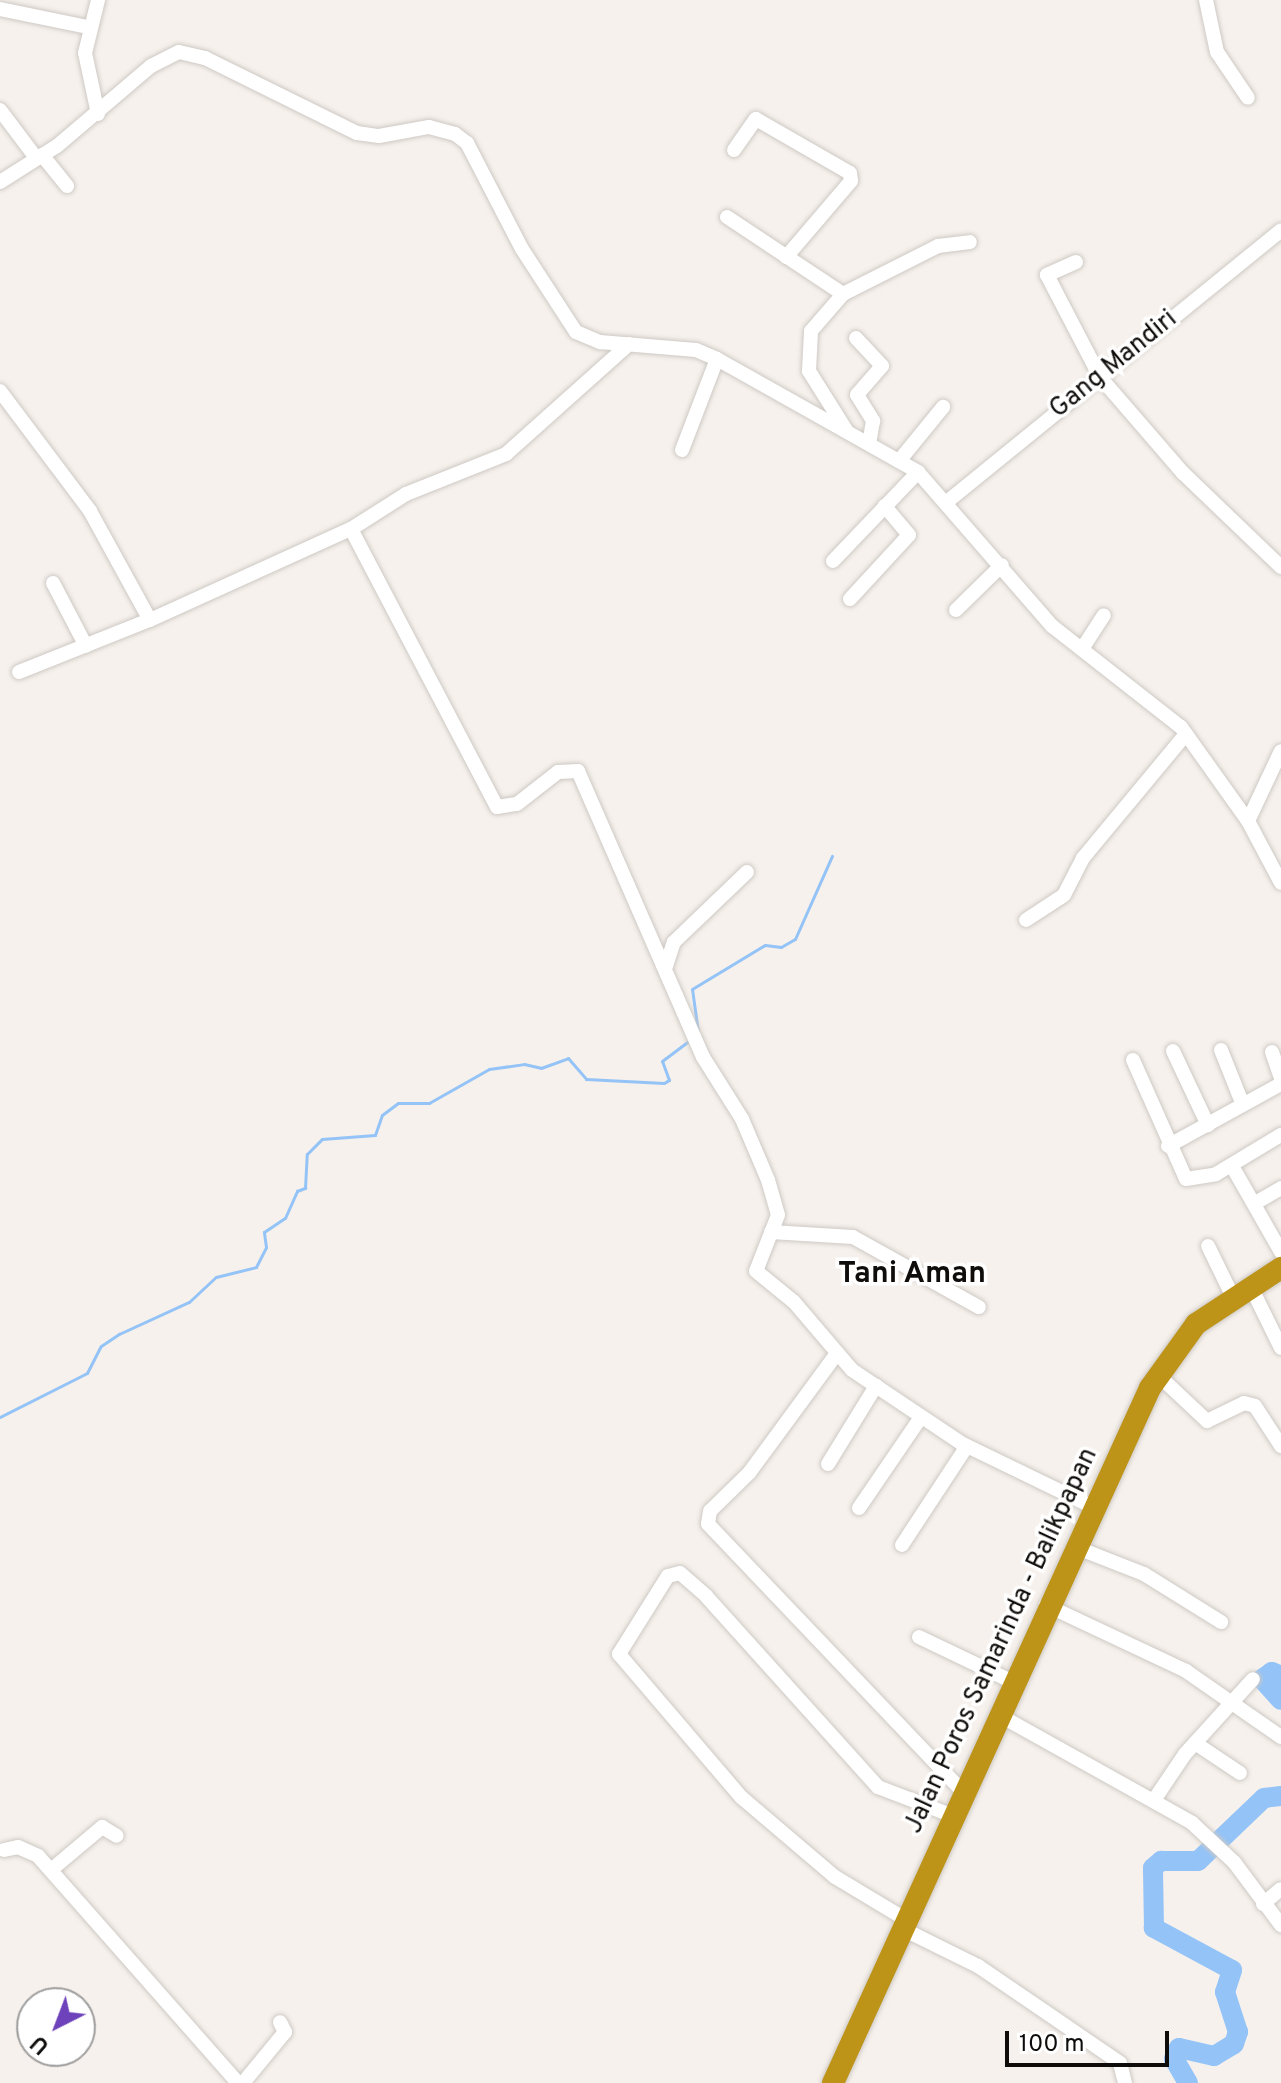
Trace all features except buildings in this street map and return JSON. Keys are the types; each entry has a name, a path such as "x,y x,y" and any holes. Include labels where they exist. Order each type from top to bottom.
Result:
{"highway":[{"name":"Jalan Poros Samarinda - Balikpapan","path":"833,2083 965,1794 1046,1605 1157,1374 1196,1324 1241,1290 1281,1268"}],"street":[{"path":"98,0 88,27 86,71 98,114"},
{"path":"1206,0 1220,58 1248,98"},
{"path":"0,9 88,27"},
{"path":"0,182 98,114 161,58 188,52 357,133 443,128 467,143 566,322 600,342 717,359 918,472 948,501 1052,626 1163,709 1186,734 1248,821 1281,883"},
{"path":"0,110 67,186"},
{"path":"734,150 756,119 850,173 851,181 786,257"},
{"path":"727,217 843,294"},
{"name":"Gang Mandiri","path":"948,501 1281,230"},
{"path":"846,431 809,371 805,354 811,331 843,294 938,246 970,242"},
{"path":"1076,262 1047,275 1100,377 1183,473 1281,567"},
{"path":"856,338 882,366 858,393 873,421 869,444"},
{"path":"19,672 150,620 351,529 406,494 506,454 629,344"},
{"path":"682,450 717,359"},
{"path":"0,391 90,511 150,620"},
{"path":"899,461 943,407"},
{"path":"833,561 918,472"},
{"path":"850,599 909,535 885,506"},
{"path":"351,529 497,807 507,809 558,772 577,769 710,1072 763,1166 778,1211 756,1271 794,1302 835,1356 876,1386 967,1446 1093,1507"},
{"path":"956,610 1002,565"},
{"path":"53,583 86,646"},
{"path":"1082,649 1104,615"},
{"path":"1026,920 1064,895 1083,858 1186,734"},
{"path":"1248,821 1281,751"},
{"path":"666,966 674,942 747,872"},
{"path":"1221,1050 1243,1105"},
{"path":"1173,1051 1208,1125"},
{"path":"1168,1146 1281,1081 1272,1052"},
{"path":"1133,1060 1168,1146 1191,1181 1232,1166 1281,1135"},
{"path":"1232,1166 1257,1202 1281,1252"},
{"path":"1257,1202 1281,1188"},
{"path":"771,1232 853,1237 979,1307"},
{"path":"1208,1246 1281,1348"},
{"path":"835,1356 749,1473 710,1511 708,1524 965,1794"},
{"path":"1157,1374 1207,1421 1244,1403 1255,1406 1281,1446"},
{"path":"828,1464 876,1386"},
{"path":"859,1508 921,1417"},
{"path":"902,1545 967,1446"},
{"path":"1075,1547 1144,1574 1221,1622"},
{"path":"953,1816 878,1787 706,1596 680,1573 668,1576 619,1654 741,1797 835,1877 903,1924 978,1966 1125,2076"},
{"path":"1046,1605 1132,1642 1232,1700 1281,1737"},
{"path":"919,1637 1013,1682"},
{"path":"1154,1800 1195,1743 1253,1679"},
{"path":"999,1715 1154,1800 1213,1840 1281,1925"},
{"path":"1195,1743 1240,1773"},
{"path":"51,1870 102,1827 117,1836"},
{"path":"4,1850 30,1851 51,1870 240,2083 285,2032 280,2022"},
{"path":"1263,1904 1281,1889"}],"waterway":[{"path":"698,1032 692,989 765,945 781,947 795,939 832,856"},
{"path":"0,1417 87,1373 101,1346 119,1334 189,1302 216,1277 256,1267 266,1247 264,1232 285,1218 297,1191 305,1188 307,1154 322,1139 375,1135 382,1115 398,1103 429,1103 489,1069 524,1064 541,1068 568,1058 586,1079 664,1083 669,1080 662,1061 690,1040"},
{"path":"1281,1676 1272,1672 1262,1679 1281,1700"},
{"path":"1188,2083 1174,2059 1179,2048 1214,2056 1234,2044 1238,2032 1225,1992 1232,1970 1154,1928 1153,1868 1161,1861 1198,1861 1264,1798 1281,1796"}],"district":[{"name":"Tani Aman","path":"912,1275"}]}
